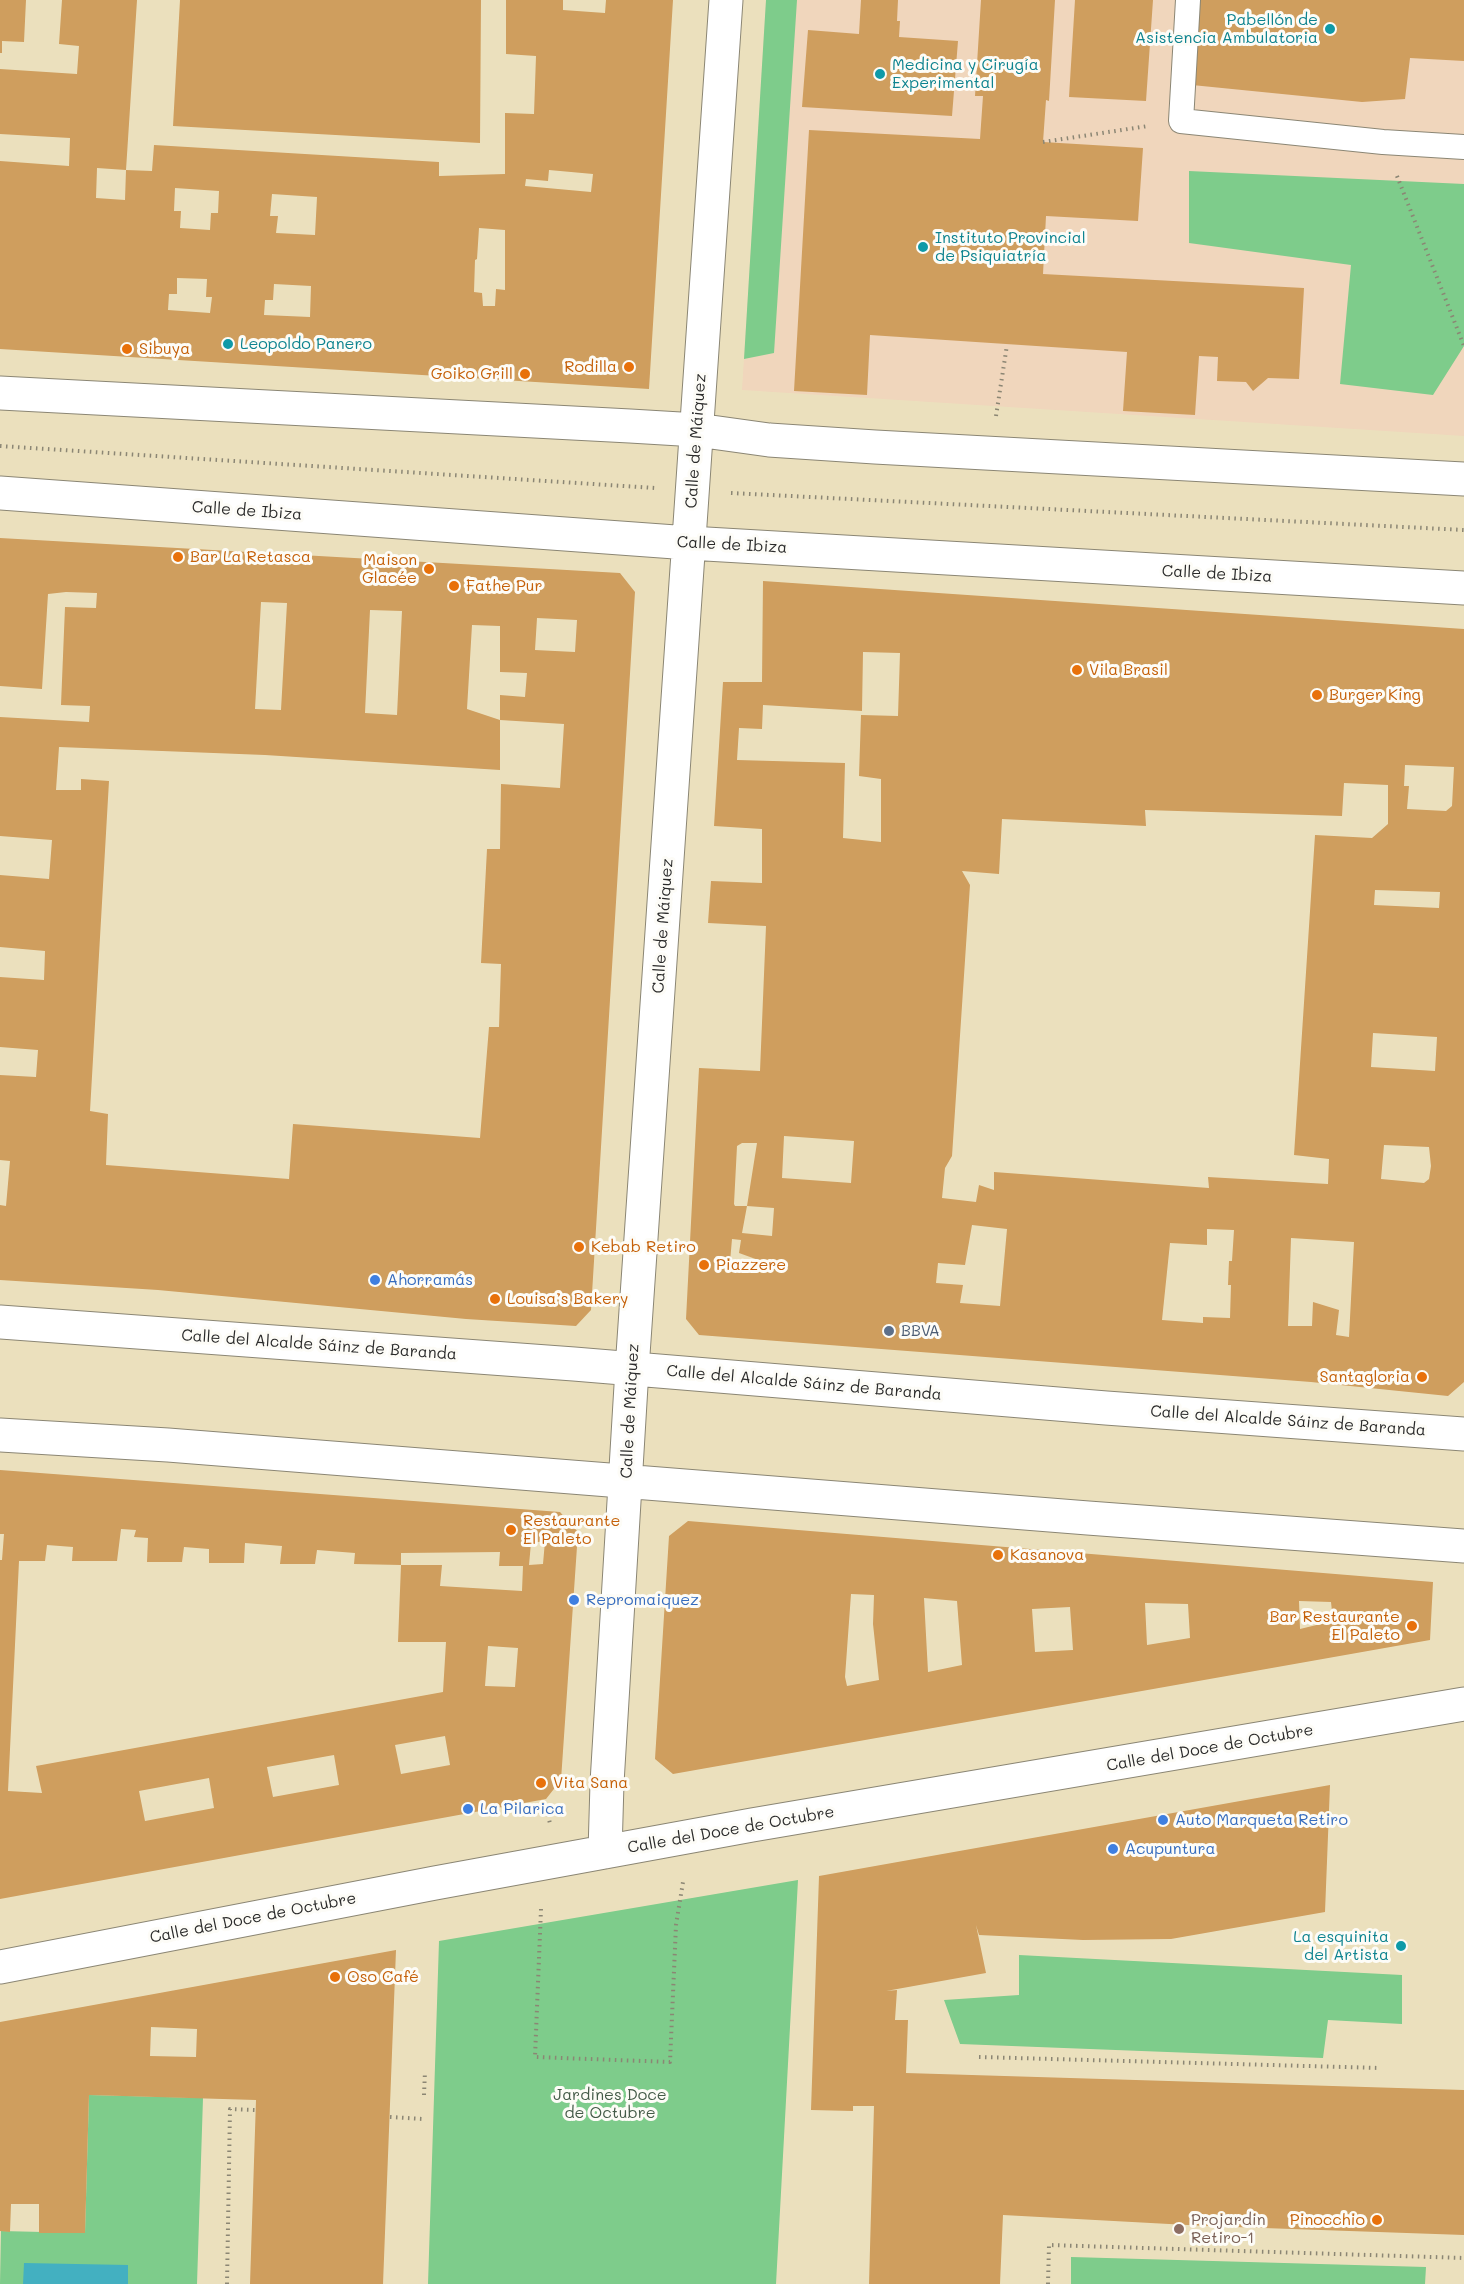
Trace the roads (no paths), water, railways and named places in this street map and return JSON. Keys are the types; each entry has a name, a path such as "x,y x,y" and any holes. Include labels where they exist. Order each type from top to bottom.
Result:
{"street":[{"name":"Calle de Máiquez","path":"605,1852 607,1783 632,1369 726,0"},
{"path":"0,393 271,405 697,430 769,440 852,446 1464,479"},
{"name":"Calle de Ibiza","path":"0,493 689,543 1464,588"},
{"name":"Calle del Alcalde Sáinz de Baranda","path":"0,1322 1464,1434"},
{"path":"0,1435 168,1445 1053,1516 1464,1546"},
{"name":"Calle del Doce de Octubre","path":"0,1967 752,1825 1464,1704"}],"lane":[{"path":"1188,0 1181,120 1383,142 1464,147"}],"water":[{"path":"24,2263 128,2265 128,2284 23,2284"}],"place":[{"name":"Pabellón de Asistencia Ambulatoria","path":"1330,29"},
{"name":"Medicina y Cirugía Experimental","path":"880,74"},
{"name":"Instituto Provincial de Psiquiatría","path":"923,247"},
{"name":"Leopoldo Panero","path":"228,344"},
{"name":"Sibuya","path":"127,349"},
{"name":"Rodilla","path":"629,367"},
{"name":"Goiko Grill","path":"525,374"},
{"name":"Bar La Retasca","path":"178,557"},
{"name":"Maison Glacée","path":"429,569"},
{"name":"Fathe Pur","path":"454,586"},
{"name":"Vila Brasil","path":"1077,670"},
{"name":"Burger King","path":"1317,695"},
{"name":"Kebab Retiro","path":"579,1247"},
{"name":"Piazzere","path":"704,1265"},
{"name":"Ahorramás","path":"375,1280"},
{"name":"Louisa’s Bakery","path":"495,1299"},
{"name":"BBVA","path":"889,1331"},
{"name":"Santagloria","path":"1422,1377"},
{"name":"Restaurante El Paleto","path":"511,1530"},
{"name":"Kasanova","path":"998,1555"},
{"name":"Repromaiquez","path":"574,1600"},
{"name":"Bar Restaurante El Paleto","path":"1412,1626"},
{"name":"Vita Sana","path":"541,1783"},
{"name":"La Pilarica","path":"468,1809"},
{"name":"Auto Marqueta Retiro","path":"1163,1820"},
{"name":"Acupuntura","path":"1113,1849"},
{"name":"La esquinita del Artista","path":"1401,1946"},
{"name":"Oso Café","path":"335,1977"},
{"name":"Pinocchio","path":"1377,2220"},
{"name":"Projardin Retiro-1","path":"1179,2229"}],"park label":[{"name":"Jardines Doce de Octubre","path":"610,2104"}]}
